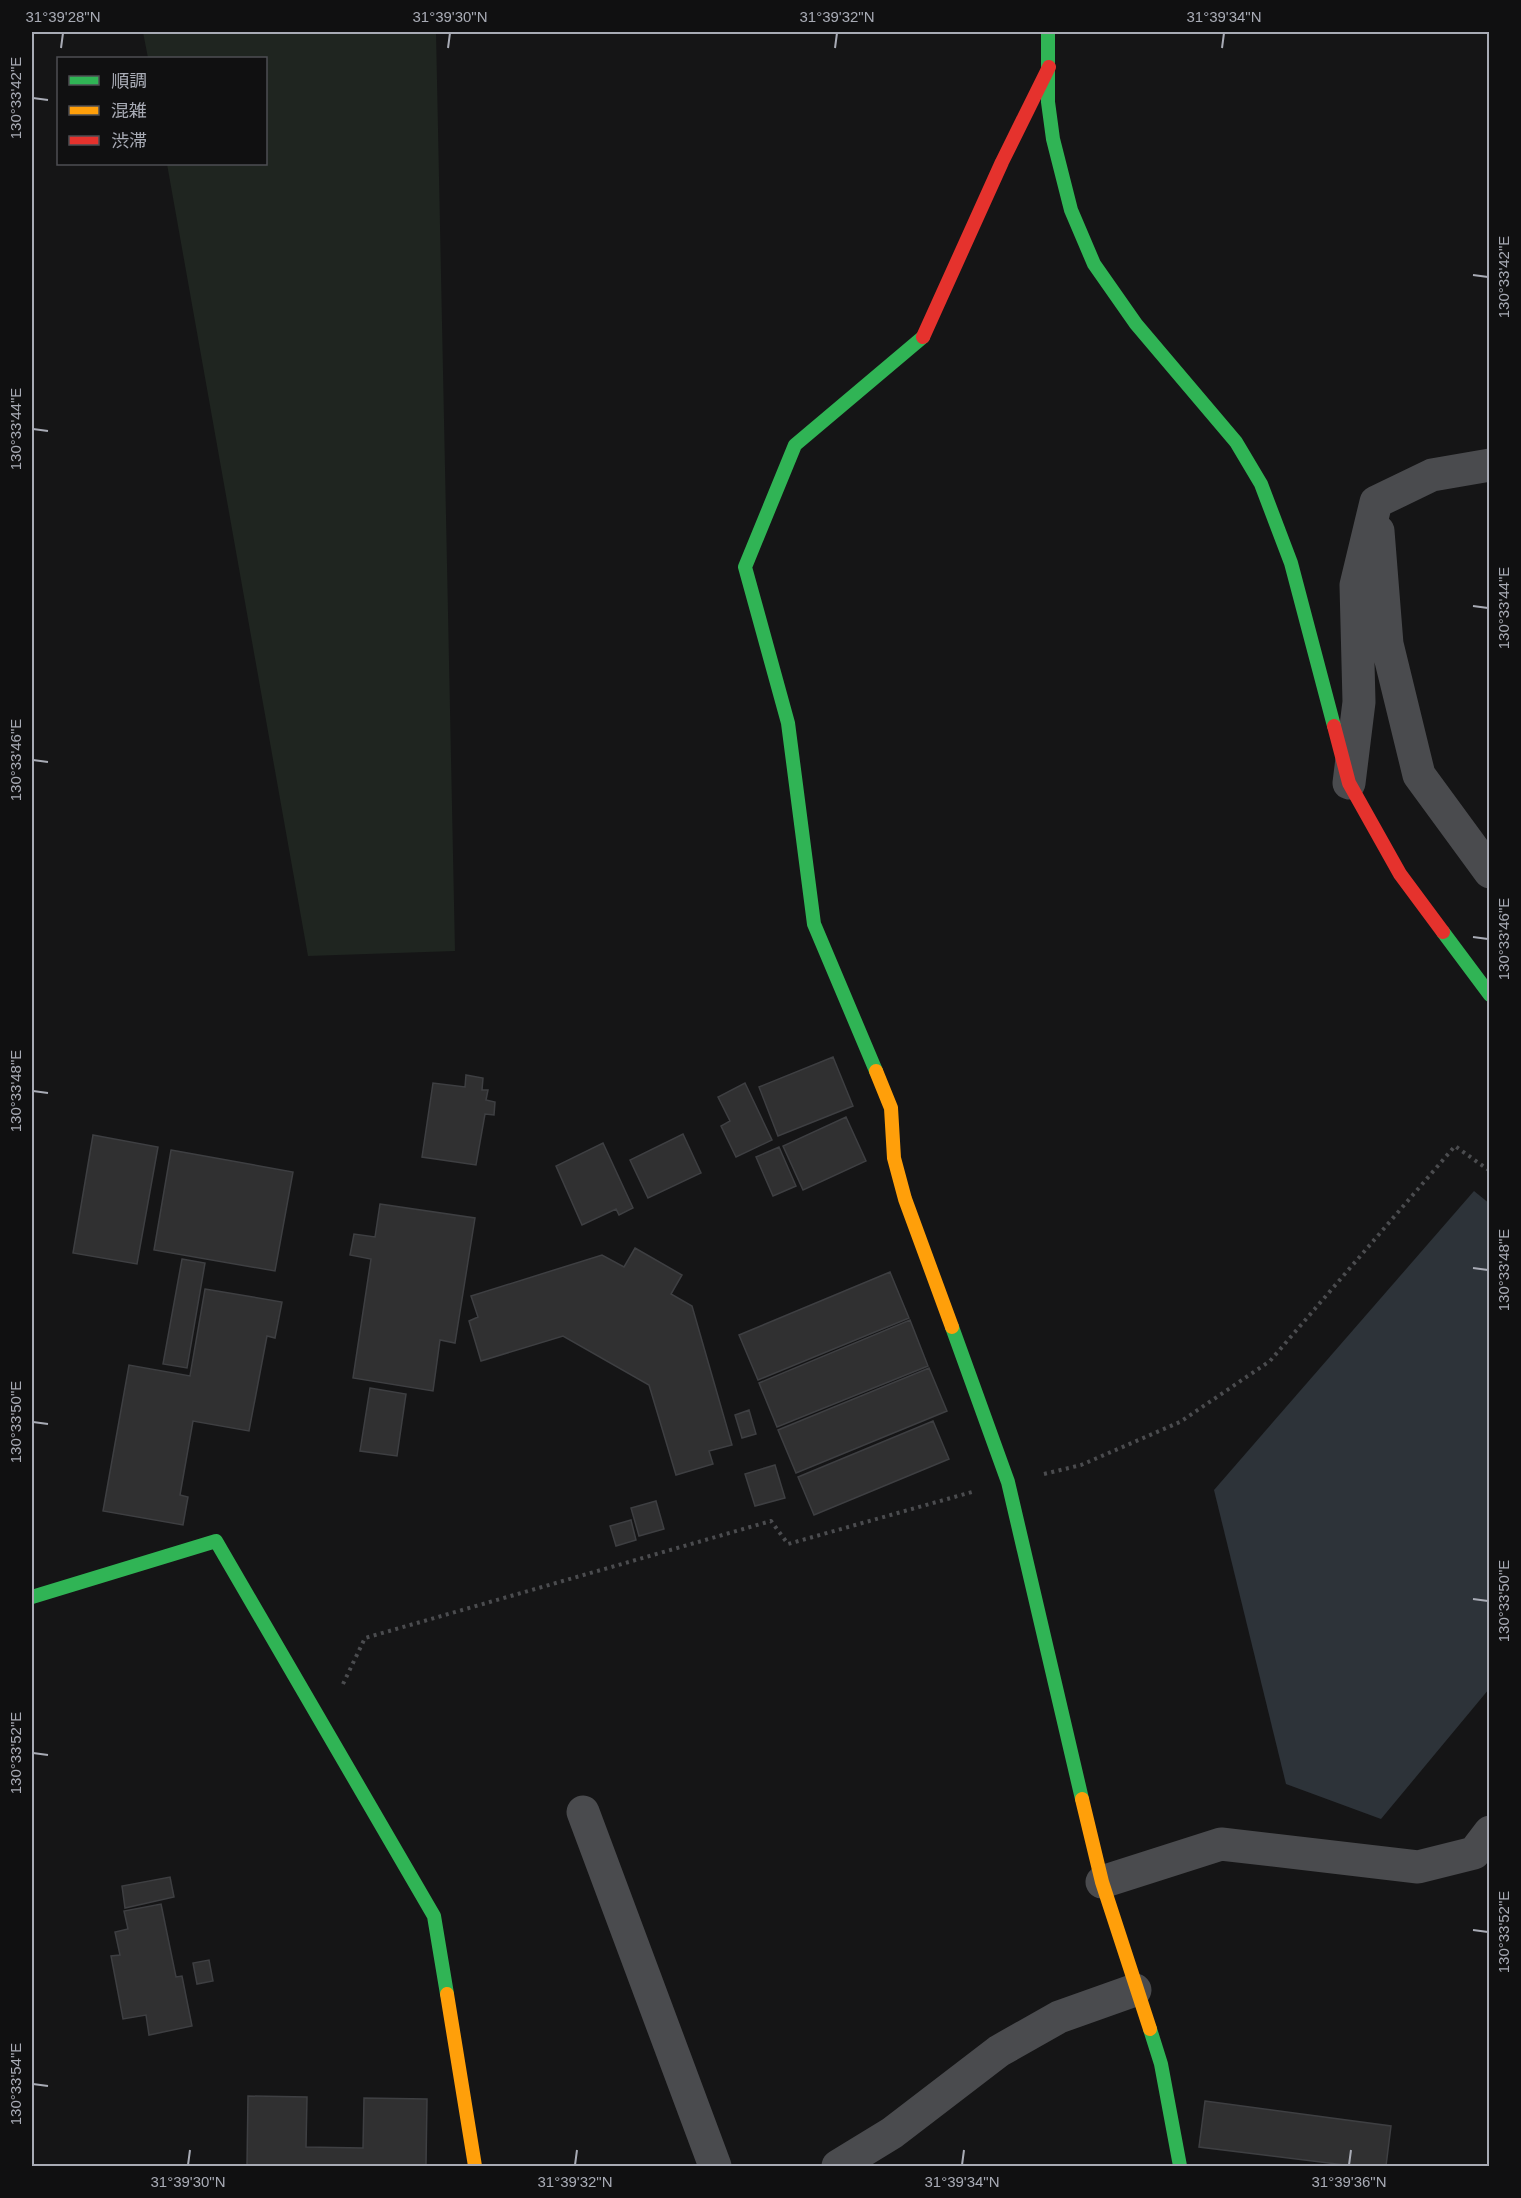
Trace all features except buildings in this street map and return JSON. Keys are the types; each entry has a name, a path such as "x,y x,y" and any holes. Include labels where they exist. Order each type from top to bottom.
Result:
{"street":[{"path":"1048,32 1048,102 1053,139 1071,210 1094,264 1136,324 1236,442 1261,484 1291,563 1349,783 1400,874 1490,995"},
{"path":"1049,67 1002,162 925,334 795,445 745,567 788,723 814,924 891,1108 894,1158 905,1199 1008,1482 1102,1882 1135,1990 1161,2064 1180,2166"},
{"path":"1376,502 1432,475 1490,465"},
{"path":"1349,783 1359,702 1356,585 1376,502"},
{"path":"1376,502 1387,644 1419,775 1490,872"},
{"path":"32,1597 216,1541 434,1916 475,2166"},
{"path":"583,1812 715,2166"},
{"path":"1102,1882 1221,1844 1418,1867 1474,1853 1490,1832"},
{"path":"838,2166 892,2133 999,2051 1059,2017 1135,1990"}],"path":[{"path":"323,1726 365,1638 771,1521 788,1544 1008,1482 1081,1465 1180,1422 1270,1361 1455,1146 1490,1171"}],"shaded area":[{"path":"143,32 436,32 455,951 308,956 167,165 267,165 267,57 148,57"},
{"path":"1474,1191 1490,1204 1489,1689 1381,1819 1286,1784 1214,1490"}],"traffic: fast":[{"path":"1048,32 1048,102 1053,139 1071,210 1094,264 1136,324 1236,442 1261,484 1291,563 1334,726"},
{"path":"876,1071 814,924 788,723 745,567 795,445 923,337"},
{"path":"1443,932 1490,995"},
{"path":"952,1327 1008,1482 1082,1799"},
{"path":"32,1597 216,1541 434,1916 447,1994"},
{"path":"1150,2029 1161,2064 1180,2166"}],"traffic: slow":[{"path":"876,1071 891,1108 894,1158 905,1199 952,1327"},
{"path":"1082,1799 1102,1882 1150,2029"},
{"path":"447,1994 475,2166"}],"traffic: jam":[{"path":"923,337 1002,162 1049,67"},
{"path":"1334,726 1349,783 1400,874 1443,932"}]}
